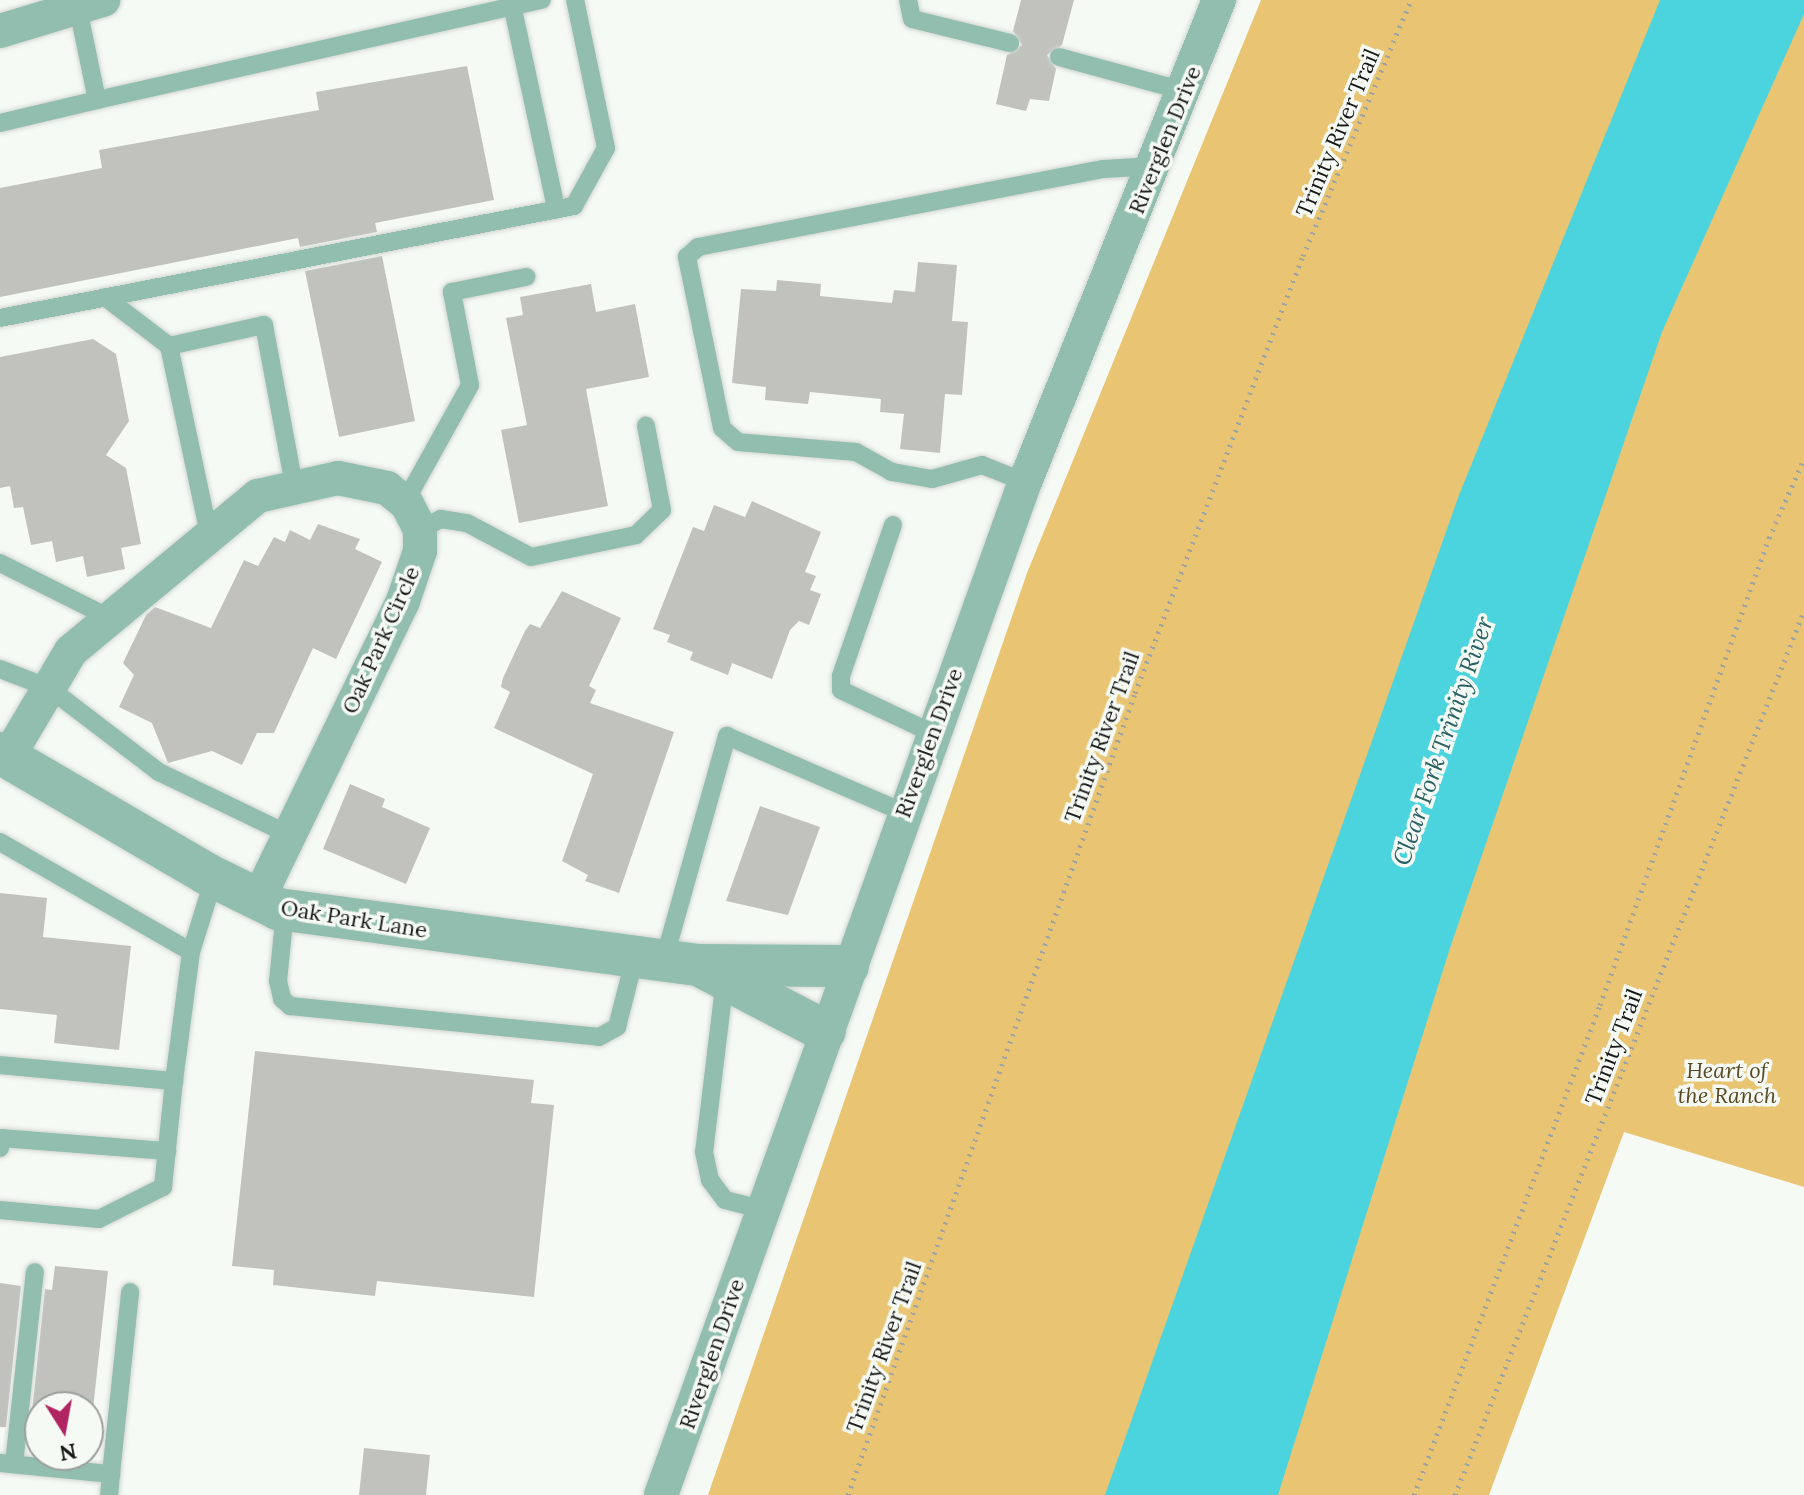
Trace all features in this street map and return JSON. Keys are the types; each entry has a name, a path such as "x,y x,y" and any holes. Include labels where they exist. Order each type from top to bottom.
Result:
{"street":[{"name":"Riverglen Drive","path":"661,1495 903,812 1025,482 1219,0"},
{"path":"0,31 86,3"},
{"path":"4,755 71,651 258,496 294,485 338,478 372,482 413,516"},
{"name":"Oak Park Circle","path":"271,905 290,835 403,601 420,551 413,516"},
{"name":"Oak Park Lane","path":"4,755 214,878 271,905 680,966 848,966"},
{"name":"Oak Park Lane","path":"680,966 825,1031"}],"lane":[{"path":"0,123 512,3 542,0"},
{"path":"0,318 574,206 606,148 575,0"},
{"path":"908,0 912,19 1010,43"},
{"path":"86,3 97,100"},
{"path":"512,3 556,209"},
{"path":"1059,57 1184,91"},
{"path":"1025,482 982,465 932,479 892,472 856,452 738,442 722,428 687,257 698,247 1104,169 1154,166"},
{"path":"526,277 452,292 470,385 413,516 467,523 531,557 636,535 662,510 646,426"},
{"path":"105,297 169,346 209,534"},
{"path":"169,346 264,325 294,485"},
{"path":"893,525 841,676 841,690 932,733"},
{"path":"0,563 110,618"},
{"path":"0,669 49,688 159,772 290,835"},
{"path":"762,1209 725,1200 710,1180 680,966 727,736 903,812"},
{"path":"0,842 191,952"},
{"path":"0,1210 99,1219 163,1187 191,952 214,878"},
{"path":"271,905 278,981 282,999 290,1006 599,1037 617,1027 680,966"},
{"path":"0,1065 174,1081"},
{"path":"0,1148 1,1138 167,1151"},
{"path":"35,1272 7,1464 111,1474"},
{"path":"109,1495 130,1292"}],"path":[{"name":"Trinity River Trail","path":"848,1495 1135,693 1303,256 1411,0"},
{"path":"1414,1495 1600,1005 1769,538 1804,459"},
{"name":"Trinity Trail","path":"1455,1495 1804,611"}],"green space":[{"name":"Heart of the Ranch","path":"1261,0 1804,0 1804,1187 1624,1132 1489,1495 708,1495 1027,573"}],"water":[{"name":"Clear Fork Trinity River","path":"1660,0 1804,0 1804,14 1662,332 1450,948 1278,1495 1105,1495 1459,495"}],"building":[{"path":"1021,0 1074,0 1062,45 1047,55 1056,69 1049,101 1030,99 1026,111 996,104 1007,55 1022,45 1013,31"},
{"path":"467,66 494,200 375,223 377,232 300,247 298,238 0,297 0,188 102,168 99,150 319,110 316,92"},
{"path":"382,256 415,421 339,437 305,271"},
{"path":"918,262 957,265 952,321 968,322 962,395 945,394 940,453 900,449 904,414 880,412 881,399 810,392 808,404 765,400 766,387 732,383 741,289 776,291 777,280 821,284 820,296 892,303 894,290 915,292"},
{"path":"591,284 596,312 635,304 649,377 586,389 608,506 519,523 501,430 527,425 506,318 523,315 520,297"},
{"path":"93,339 116,354 129,421 106,455 126,468 141,544 121,548 125,569 87,577 83,556 56,562 52,541 31,545 23,507 14,508 10,486 0,488 0,357"},
{"path":"752,501 821,532 805,572 816,576 810,590 821,594 809,625 799,621 790,630 772,679 732,663 728,675 690,660 693,652 667,642 670,635 653,629 693,527 704,531 714,505 745,517"},
{"path":"318,524 360,539 355,549 382,562 336,659 313,648 274,733 257,733 242,765 212,751 168,763 152,723 119,707 134,675 123,663 146,615 155,607 211,628 244,560 258,566 274,537 285,542 290,530 310,540"},
{"path":"562,591 621,618 589,686 596,690 590,703 674,732 619,893 585,881 588,875 562,861 593,774 494,728 510,692 501,687 503,678 525,631 530,624 540,628"},
{"path":"350,784 385,799 382,807 430,828 406,884 323,849"},
{"path":"760,806 820,827 788,915 726,901"},
{"path":"0,893 47,898 43,937 131,946 119,1050 54,1043 57,1015 0,1009"},
{"path":"255,1051 534,1080 531,1103 554,1105 534,1297 377,1281 375,1296 273,1285 274,1270 232,1266"},
{"path":"55,1266 108,1271 95,1391 34,1391 45,1289 52,1290"},
{"path":"0,1283 21,1286 6,1427 0,1427"},
{"path":"364,1448 430,1455 426,1495 359,1495"}]}
